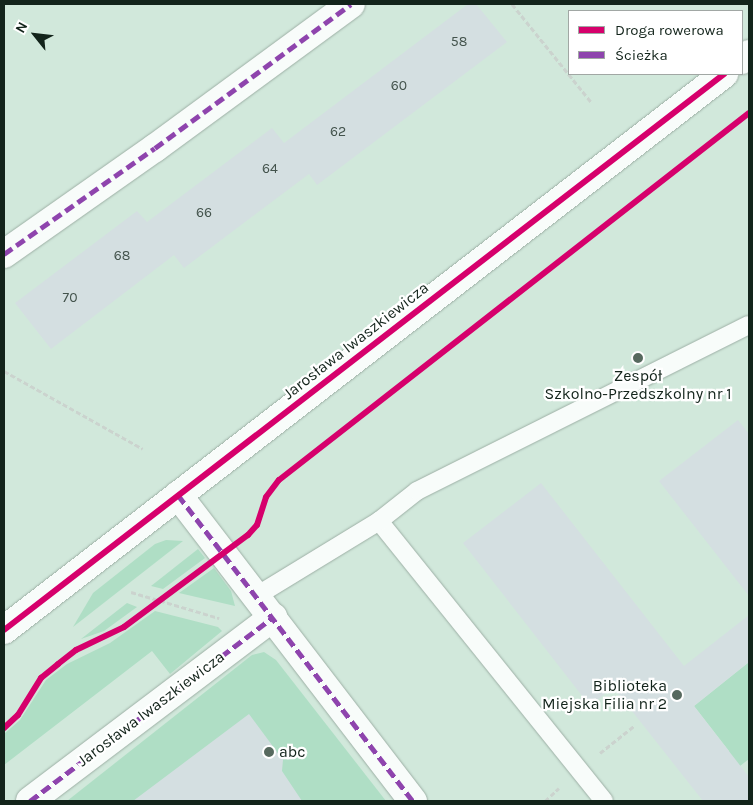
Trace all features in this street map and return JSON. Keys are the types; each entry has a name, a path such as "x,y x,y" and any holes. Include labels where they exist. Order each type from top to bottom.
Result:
{"street":[{"path":"14,246 155,148 351,4"},
{"name":"Jarosława Iwaszkiewicza","path":"4,630 723,75"},
{"path":"178,496 258,595 413,801"},
{"name":"Jarosława Iwaszkiewicza","path":"30,801 273,617"}],"lane":[{"path":"258,595 379,521 417,491 749,325"},
{"path":"379,521 604,801"}],"path":[{"path":"512,4 568,73"},
{"path":"569,75 591,102"},
{"path":"4,371 143,449"},
{"path":"131,592 169,603"},
{"path":"154,605 168,595"}],"green space":[{"path":"166,540 183,541 73,627 93,593 155,544"},
{"path":"198,549 205,558 163,589 151,586"},
{"path":"214,568 231,591 235,606 179,593"},
{"path":"127,603 137,607 104,631 81,639"},
{"path":"155,611 218,627 222,631 170,674 152,651 4,765 4,734 20,720 46,680 67,664 110,643"},
{"path":"264,652 276,660 386,801 67,801 252,655"},
{"path":"749,662 749,759 718,783 706,770 729,751 694,706"}],"building":[{"path":"468,4 476,4 507,42 317,185 309,174 184,268 174,255 51,349 15,303 137,211 147,222 272,128 284,143"},
{"path":"738,420 749,434 749,596 659,481"},
{"path":"541,483 684,666 749,615 749,662 694,706 749,777 749,801 703,801 613,687 590,706 463,543"},
{"path":"249,714 283,760 282,771 302,801 133,801"}],"marked path":[{"path":"4,254 155,148 351,4"},
{"path":"178,495 413,801"},
{"path":"30,801 273,617"}],"cycle path":[{"path":"4,630 723,75"},
{"path":"4,728 18,715 41,678 58,664 76,650 124,627 248,535 257,525 266,497 279,480 749,113"}],"place":[{"name":"Zespół Szkolno-Przedszkolny nr 1","path":"638,358"},
{"name":"Biblioteka Miejska Filia nr 2","path":"677,695"},
{"name":"abc","path":"269,752"}]}
